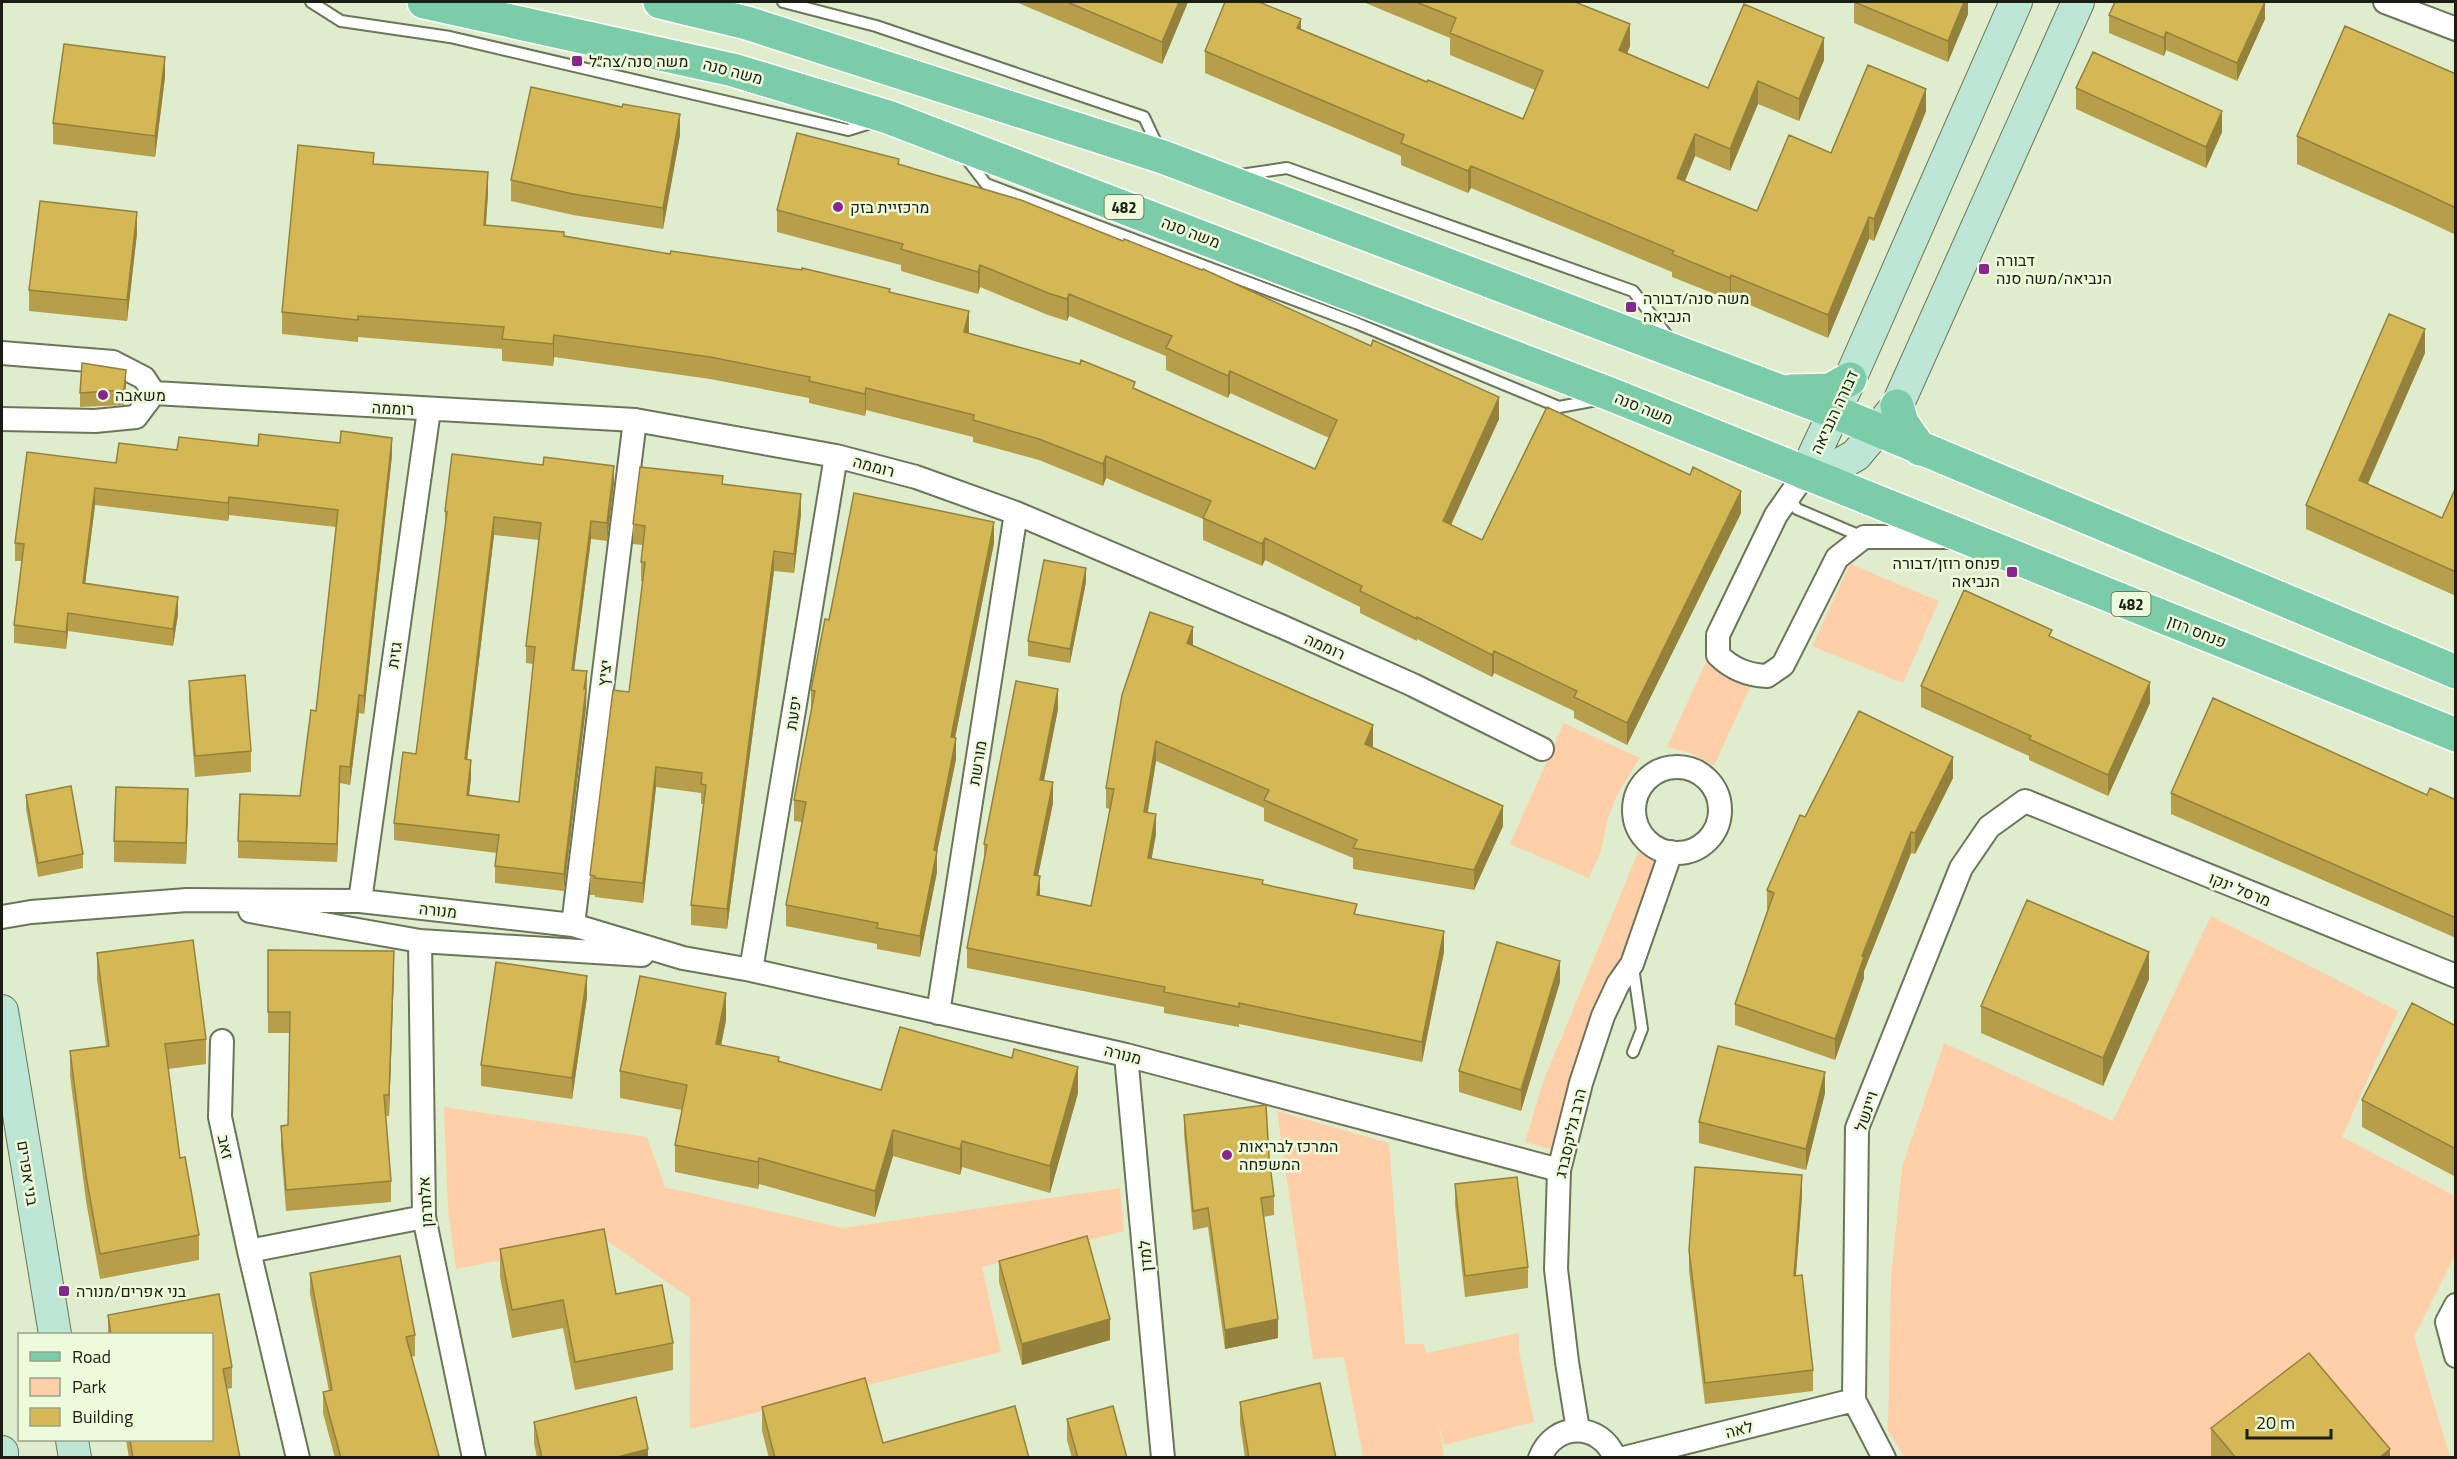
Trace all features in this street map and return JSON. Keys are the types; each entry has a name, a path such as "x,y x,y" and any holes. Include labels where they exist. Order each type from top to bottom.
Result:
{"main road":[{"name":"משה סנה","path":"424,2 734,70 888,117 953,141 1371,315 1615,396 1797,485"},
{"path":"660,2 747,23 1163,157 1680,352 1777,392 1835,412 1887,418 1920,449 2456,672"},
{"path":"1777,392 1830,390 1850,379"},
{"name":"פנחס רוזן","path":"1797,485 1965,537 2456,735"}],"street":[{"name":"דבורה הנביאה","path":"1797,485 1850,379 2016,2"},
{"name":"דבורה הנביאה","path":"1797,485 1856,455 1887,418 2078,2"},
{"path":"2385,2 2456,28"},
{"path":"2,353 113,362 144,378 154,393 136,417 95,421 2,419"},
{"name":"רוממה","path":"154,393 635,420 836,456 916,477 1016,513 1413,685 1542,749"},
{"name":"גזית","path":"360,901 429,410"},
{"name":"יציץ","path":"573,925 635,420"},
{"name":"יפעת","path":"751,970 836,456"},
{"path":"1797,485 1776,515 1718,635 1718,655 1730,667 1753,675 1767,676 1784,665 1837,558 1864,537 1965,537"},
{"name":"מורשת","path":"938,1013 1016,513"},
{"name":"מרסל ינקו","path":"2025,801 2456,976"},
{"name":"ויינשל","path":"1884,1458 1854,1400 1857,1128 1961,868 1989,827 2025,801"},
{"name":"הרב גליקסברג","path":"1578,1430 1556,1269 1559,1170 1581,1083 1603,1016 1618,984 1632,964 1671,852"},
{"name":"מנורה","path":"187,900 420,941 683,958 751,970 1126,1054 1559,1170"},
{"name":"מנורה","path":"2,917 31,912 187,900 360,901 573,925 683,958"},
{"name":"אלתרמן","path":"420,941 424,1217 474,1458"},
{"name":"בני אפרים","path":"2,1011 55,1333"},
{"name":"זאב","path":"222,1041 220,1117 298,1458"},
{"name":"למדן","path":"1126,1054 1163,1458"},
{"path":"249,1251 424,1217"},
{"path":"2456,1305 2447,1322 2456,1356"},
{"name":"לאה","path":"1624,1458 1854,1400"},
{"path":"1540,1458 1550,1442 1558,1435 1578,1430 1598,1436 1606,1442 1615,1458"},
{"path":"72,1441 75,1458"},
{"path":"2,1452 3,1458"}],"lane":[{"path":"311,2 341,21 450,37 848,130 888,117"},
{"path":"783,2 876,26 1144,117 1163,157"},
{"path":"1797,485 1797,509 1864,537"},
{"path":"1632,964 1642,1029 1633,1052"}],"green space":[{"path":"1850,564 1939,601 1903,683 1812,646"},
{"path":"1706,662 1727,679 1751,685 1714,766 1691,753 1667,747"},
{"path":"1564,723 1640,758 1618,793 1607,821 1601,851 1589,878 1510,844"},
{"path":"1639,850 1659,861 1568,1090 1553,1150 1525,1142 1543,1082"},
{"path":"2211,916 2398,1011 2342,1137 2455,1196 2455,1255 2414,1337 2450,1457 1905,1458 1888,1431 1891,1278 1902,1167 1944,1043 2113,1121"},
{"path":"444,1107 647,1137 665,1187 843,1228 1120,1188 1124,1231 982,1267 1001,1352 690,1429 690,1298 606,1240 456,1269 448,1209"},
{"path":"1277,1111 1389,1143 1405,1344 1424,1344 1426,1353 1519,1333 1519,1351 1534,1422 1444,1445 1439,1425 1444,1457 1363,1457 1344,1357 1313,1359"}],"building":[{"path":"1067,2 1179,2 1162,42"},
{"path":"1225,2 1259,2 1301,19 1297,28 1523,119 1543,71 1450,33 1456,18 1416,2 1575,2 1630,24 1619,50 1708,88 1744,4 1824,38 1799,99 1758,81 1730,149 1695,134 1677,178 1757,211 1789,135 1831,153 1868,65 1926,89 1874,219 1869,217 1828,315 1731,275 1730,278 1672,254 1674,251 1471,166 1468,171 1401,143 1404,135 1205,51"},
{"path":"1854,2 1964,2 1948,41"},
{"path":"2115,2 2265,2 2237,63 2166,32 2164,38 2109,15"},
{"path":"2345,26 2456,74 2456,208 2297,136"},
{"path":"64,44 165,57 155,136 53,123"},
{"path":"2093,52 2222,111 2206,147 2076,88"},
{"path":"531,87 622,107 623,104 680,114 663,208 573,194 511,180"},
{"path":"797,133 899,159 898,164 1021,200 1123,241 1124,239 1203,269 1371,346 1373,340 1499,397 1443,521 1482,540 1547,407 1690,475 1693,467 1741,491 1627,723 1574,697 1577,691 1494,651 1492,655 1417,617 1417,619 1360,591 1362,586 1265,538 1262,544 1203,518 1211,501 1106,456 1103,464 1039,439 973,420 974,415 866,388 865,394 809,381 810,377 710,357 554,335 553,344 502,339 504,327 358,316 358,320 282,312 298,145 374,153 373,164 488,172 484,225 564,232 564,236 670,254 671,251 802,270 802,268 969,311 964,332 1080,364 1081,360 1135,382 1133,388 1315,469 1337,420 1230,371 1228,376 1166,348 1172,336 1069,294 1067,299 1048,293 980,265 978,272 901,249 903,244 777,210"},
{"path":"40,201 137,212 127,300 29,290"},
{"path":"2389,314 2425,329 2359,480 2442,518 2456,487 2456,572 2306,505"},
{"path":"82,363 126,370 124,390 80,393"},
{"path":"341,431 392,438 364,696 359,695 350,767 340,766 337,844 238,841 240,794 300,796 311,710 316,711 338,510 229,497 228,503 95,488 83,583 178,597 173,629 68,613 66,632 14,625 24,544 15,543 27,452 116,463 119,443 177,450 179,437 258,446 259,434 340,443"},
{"path":"452,454 543,465 544,457 614,466 607,523 591,521 572,670 587,671 564,874 495,866 499,835 394,823 403,752 416,754 447,512 445,511","holes":["494,517 541,523 526,646 535,647 519,802 467,795 471,760 465,759"]},
{"path":"640,467 723,476 722,484 801,494 794,554 774,551 727,909 691,905 706,785 701,784 702,773 656,767 643,883 595,878 590,875 613,690 629,692 645,562 641,562 645,526 633,524"},
{"path":"854,493 994,522 951,737 956,738 920,936 877,928 878,923 786,905 806,802 794,800 815,691 811,690 825,619 829,620"},
{"path":"1044,560 1086,568 1070,649 1028,641"},
{"path":"1964,590 2052,630 2049,636 2150,682 2108,775 2029,739 2031,736 1921,686"},
{"path":"1150,612 1193,627 1187,643 1373,725 1365,744 1503,806 1474,870 1353,848 1357,840 1264,800 1269,790 1156,741 1144,812 1156,814 1148,858 1263,880 1262,884 1357,904 1354,914 1444,931 1422,1042 1239,1003 1239,1007 1164,992 1165,987 967,948 987,845 984,844 1016,681 1058,689 1040,780 1053,782 1034,875 1040,876 1037,895 1091,906 1114,789 1106,788 1122,695"},
{"path":"245,675 251,751 195,756 189,681"},
{"path":"2213,698 2427,795 2430,788 2456,800 2456,918 2171,793"},
{"path":"1859,711 1953,757 1915,833 1911,832 1862,956 1864,957 1835,1039 1735,1004 1774,893 1767,890 1800,815 1805,817"},
{"path":"71,786 83,854 38,863 26,795"},
{"path":"116,787 188,789 186,843 114,841"},
{"path":"2027,900 2149,952 2103,1058 1981,1006"},
{"path":"193,940 206,1039 165,1044 180,1158 185,1157 199,1235 100,1254 86,1176 70,1051 109,1046 97,953"},
{"path":"1497,942 1560,961 1521,1090 1459,1071"},
{"path":"268,950 394,951 389,1095 384,1095 391,1181 286,1190 281,1126 288,1125 290,1012 268,1012"},
{"path":"496,962 587,976 572,1078 481,1065"},
{"path":"640,976 726,993 716,1044 779,1057 778,1061 881,1090 900,1027 1012,1058 1014,1049 1078,1067 1050,1166 962,1141 960,1149 893,1130 875,1191 759,1158 758,1162 675,1145 687,1085 620,1071"},
{"path":"2412,1003 2456,1026 2456,1149 2362,1100"},
{"path":"1718,1046 1825,1072 1806,1149 1699,1122"},
{"path":"1266,1105 1274,1196 1261,1198 1278,1319 1225,1330 1208,1208 1193,1211 1184,1115"},
{"path":"1695,1167 1802,1175 1794,1276 1802,1275 1813,1370 1705,1383 1689,1250"},
{"path":"1517,1177 1528,1267 1465,1276 1455,1184"},
{"path":"604,1229 616,1294 662,1285 673,1343 575,1362 563,1300 512,1310 500,1249"},
{"path":"1087,1236 1110,1319 1022,1344 999,1261"},
{"path":"400,1256 415,1335 406,1337 439,1456 432,1458 341,1458 323,1392 332,1390 310,1273"},
{"path":"219,1294 232,1367 223,1369 240,1458 133,1458 130,1441 213,1441 213,1333 111,1333 108,1315"},
{"path":"2309,1353 2390,1449 2379,1458 2236,1458 2211,1428"},
{"path":"865,1378 883,1443 1015,1406 1029,1458 775,1458 762,1407"},
{"path":"1320,1383 1336,1458 1249,1458 1240,1402"},
{"path":"636,1397 648,1449 614,1458 542,1458 534,1422"},
{"path":"1113,1406 1127,1458 1078,1458 1067,1419"}],"place":[{"name":"משה סנה/צה״ל","path":"577,61"},
{"name":"מרכזיית בזק","path":"838,207"},
{"name":"דבורה הנביאה/משה סנה","path":"1984,269"},
{"name":"משה סנה/דבורה הנביאה","path":"1631,307"},
{"name":"משאבה","path":"103,395"},
{"name":"פנחס רוזן/דבורה הנביאה","path":"2012,572"},
{"name":"המרכז לבריאות המשפחה","path":"1227,1155"},
{"name":"בני אפרים/מנורה","path":"64,1291"}]}
